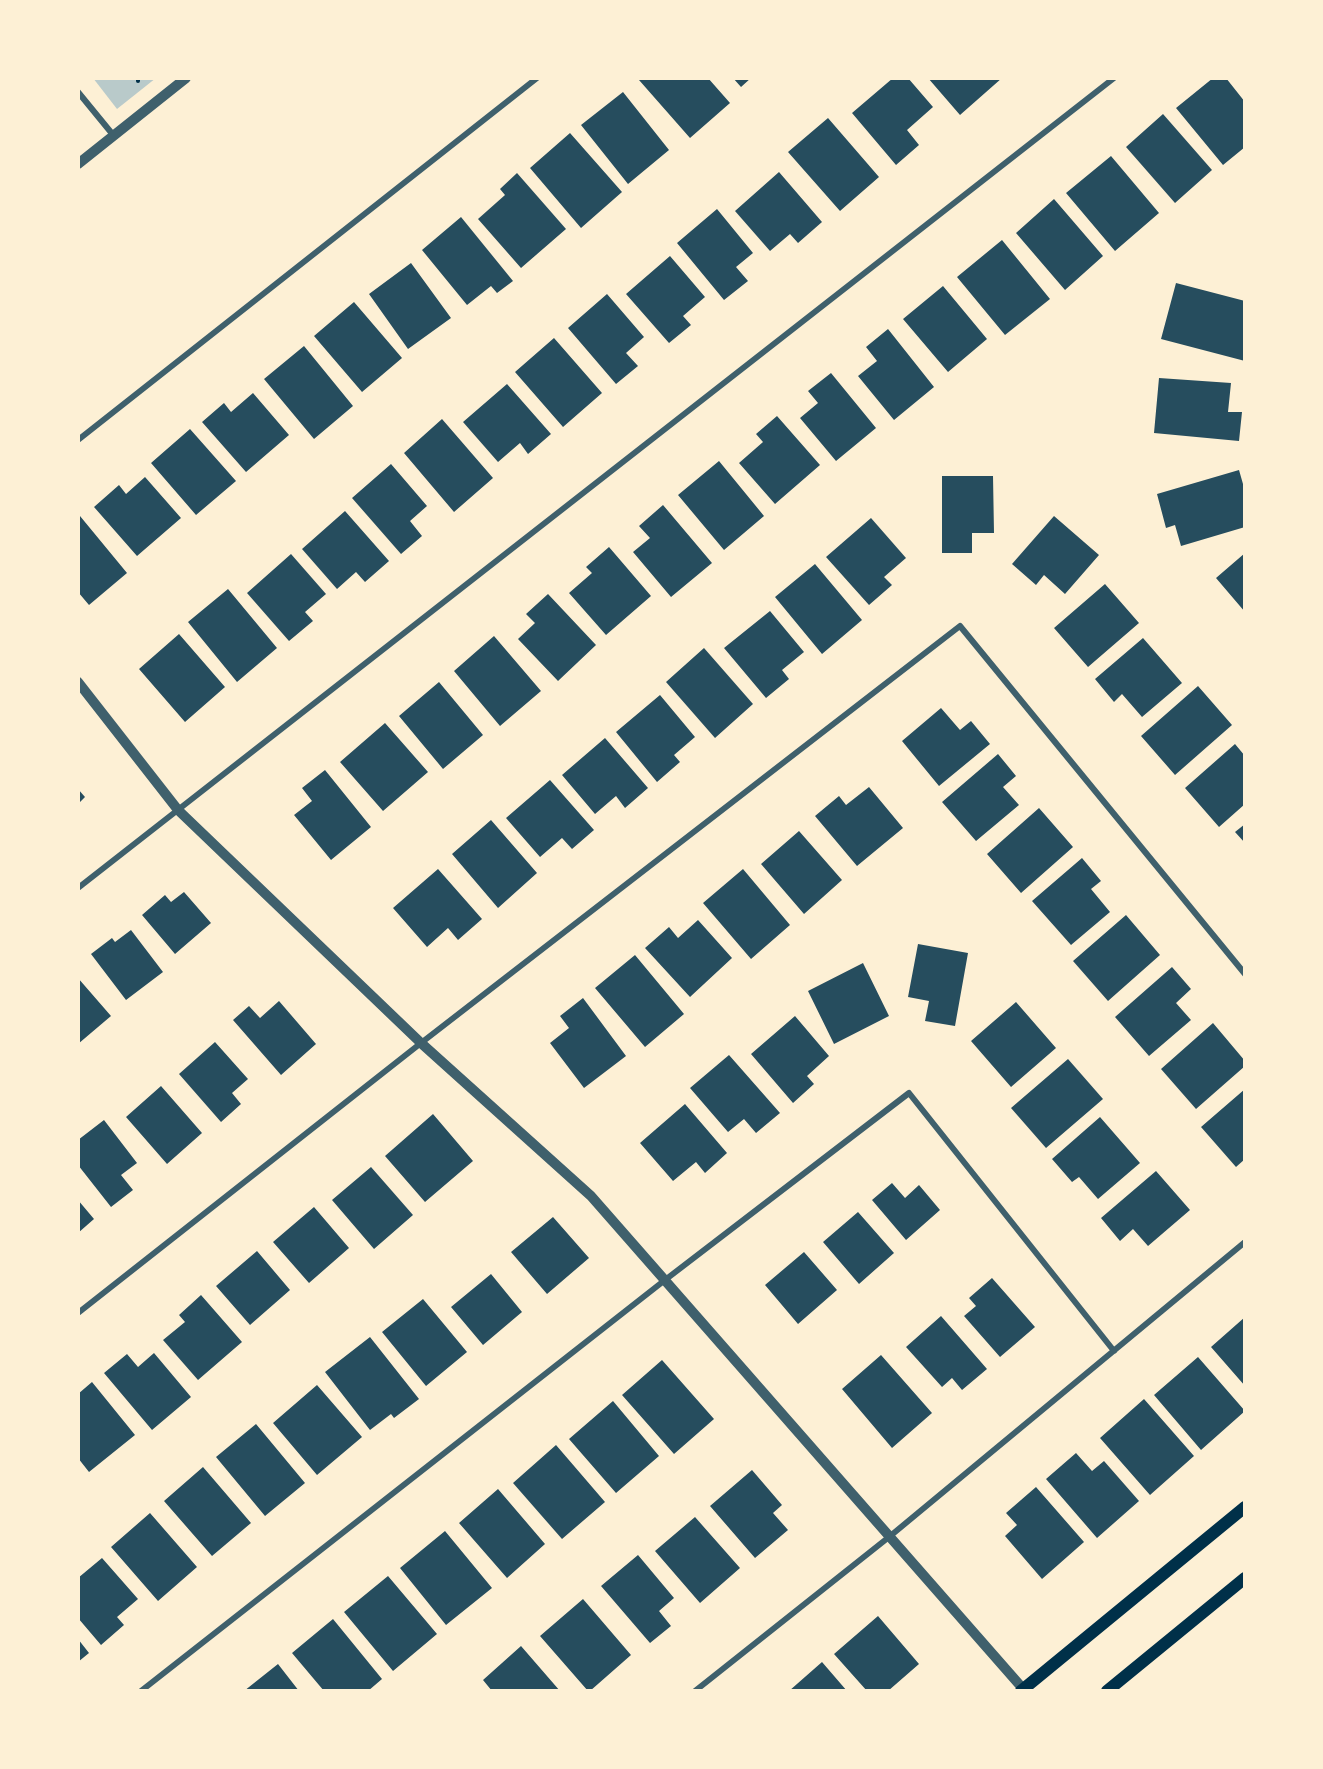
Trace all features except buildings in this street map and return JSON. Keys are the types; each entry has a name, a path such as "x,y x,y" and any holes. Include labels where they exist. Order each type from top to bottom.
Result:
{"main road":[{"path":"1023,1690 1245,1507"},
{"path":"1107,1691 1245,1578"}],"street":[{"path":"78,164 186,78"},
{"path":"78,440 537,78"},
{"path":"78,888 1114,78"},
{"path":"78,92 114,136"},
{"path":"78,1313 421,1043 960,626 1245,974"},
{"path":"78,682 178,810 421,1043 591,1196 1023,1690"},
{"path":"141,1691 665,1280 909,1093 1114,1351"},
{"path":"695,1691 889,1537 1245,1242"}],"shaded area":[{"path":"93,78 156,78 117,109"}]}
